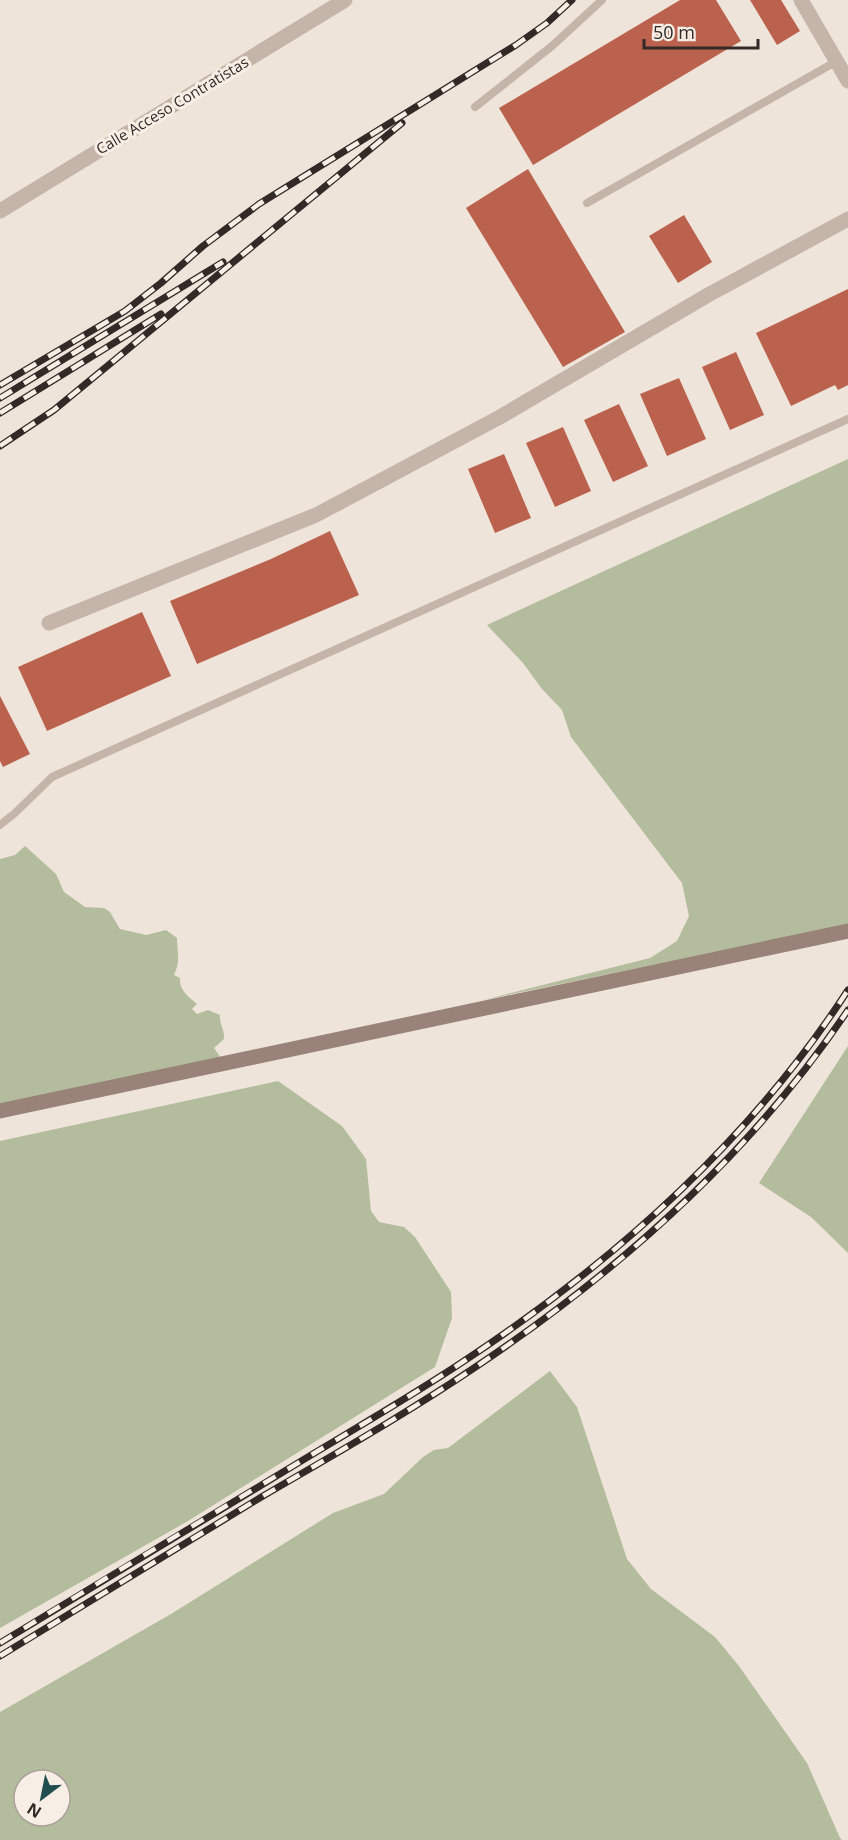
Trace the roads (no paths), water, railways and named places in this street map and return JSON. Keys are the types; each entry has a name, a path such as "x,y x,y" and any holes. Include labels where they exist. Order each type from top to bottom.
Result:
{"main road":[{"path":"0,1111 848,931"}],"street":[{"name":"Calle Acceso Contratistas","path":"0,211 345,0"},
{"path":"801,0 848,81"},
{"path":"49,623 316,515 500,417 708,295 848,219"}],"lane":[{"path":"475,107 552,46 602,0"},
{"path":"587,204 837,61"},
{"path":"0,825 52,777 848,419"}],"railway":[{"path":"0,385 125,311 203,246 259,204 516,45 547,23 572,0"},
{"path":"0,446 54,410 402,123"},
{"path":"0,398 223,262"},
{"path":"0,413 161,314"},
{"path":"0,1643 421,1389 520,1323 574,1282 626,1240 723,1148 768,1098 810,1045 848,990"},
{"path":"0,1656 420,1403 525,1333 578,1294 677,1209 724,1163 768,1115 848,1010"}]}
